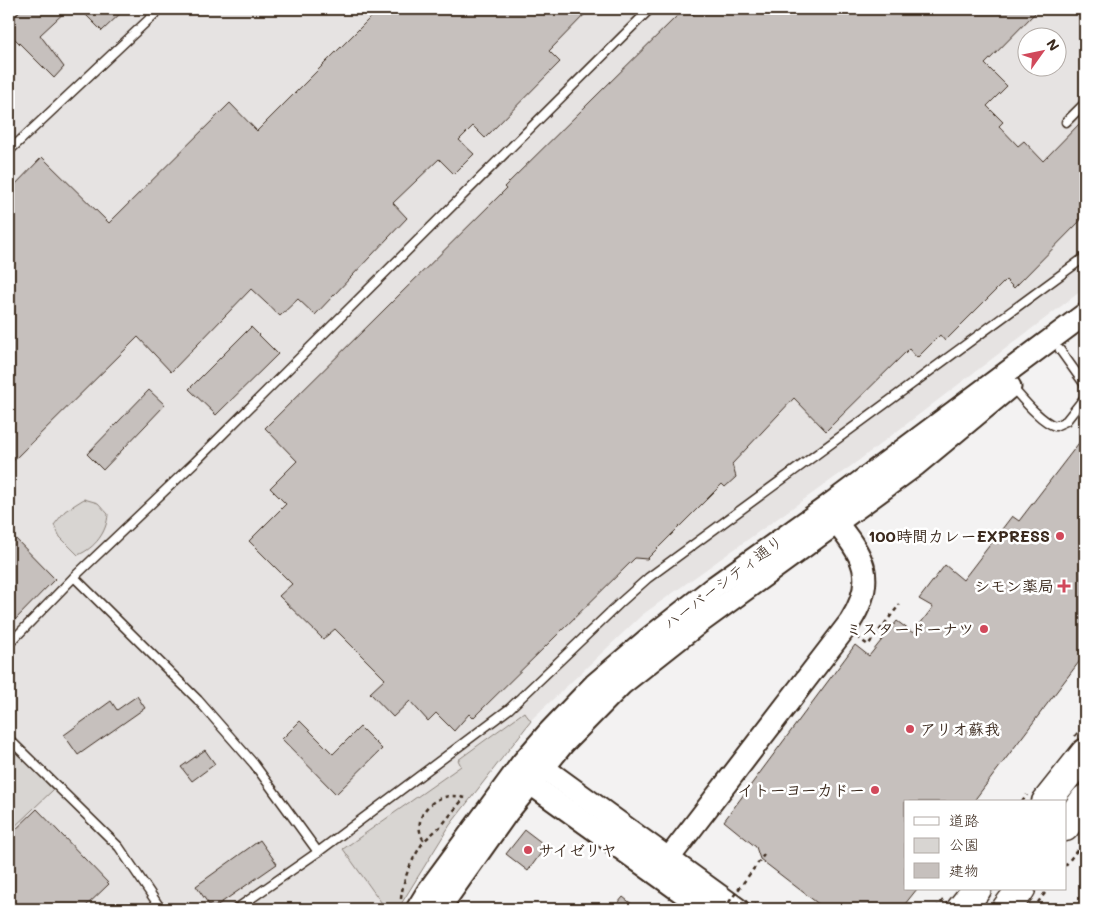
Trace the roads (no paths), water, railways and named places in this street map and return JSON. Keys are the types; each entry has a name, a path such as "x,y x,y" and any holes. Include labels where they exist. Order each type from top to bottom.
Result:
{"highway":[{"path":"1048,800 1085,753"},
{"path":"1066,826 1085,799"},
{"path":"961,909 976,890"},
{"path":"1006,909 1020,890"}],"street":[{"name":"ハーバーシティ通り","path":"439,909 507,813 563,744 637,672 830,515 1085,314"},
{"name":"ハーバーシティ通り","path":"409,904 433,883 522,763 580,698 649,638 714,588 830,515 916,464 1011,386 1085,332"},
{"path":"669,858 858,610 864,596 864,568 855,547 830,515"},
{"path":"522,763 688,896 709,909"},
{"path":"537,776 746,906"}],"lane":[{"path":"9,151 160,9"},
{"path":"9,644 74,577 202,455 650,9"},
{"path":"1066,122 1085,103"},
{"path":"236,909 318,852 509,709 648,578 1085,257"},
{"path":"1060,350 1085,385"},
{"path":"1011,386 1026,403 1050,424 1055,426 1066,421 1085,397"},
{"path":"74,577 198,700 254,764 318,852"},
{"path":"9,739 119,847 161,909"}],"place":[{"name":"100時間カレーEXPRESS","path":"1060,536"},
{"name":"シモン薬局","path":"1064,586"},
{"name":"ミスタードーナツ","path":"984,629"},
{"name":"アリオ蘇我","path":"910,729"},
{"name":"イトーヨーカドー","path":"875,790"},
{"name":"サイゼリヤ","path":"528,850"}]}
